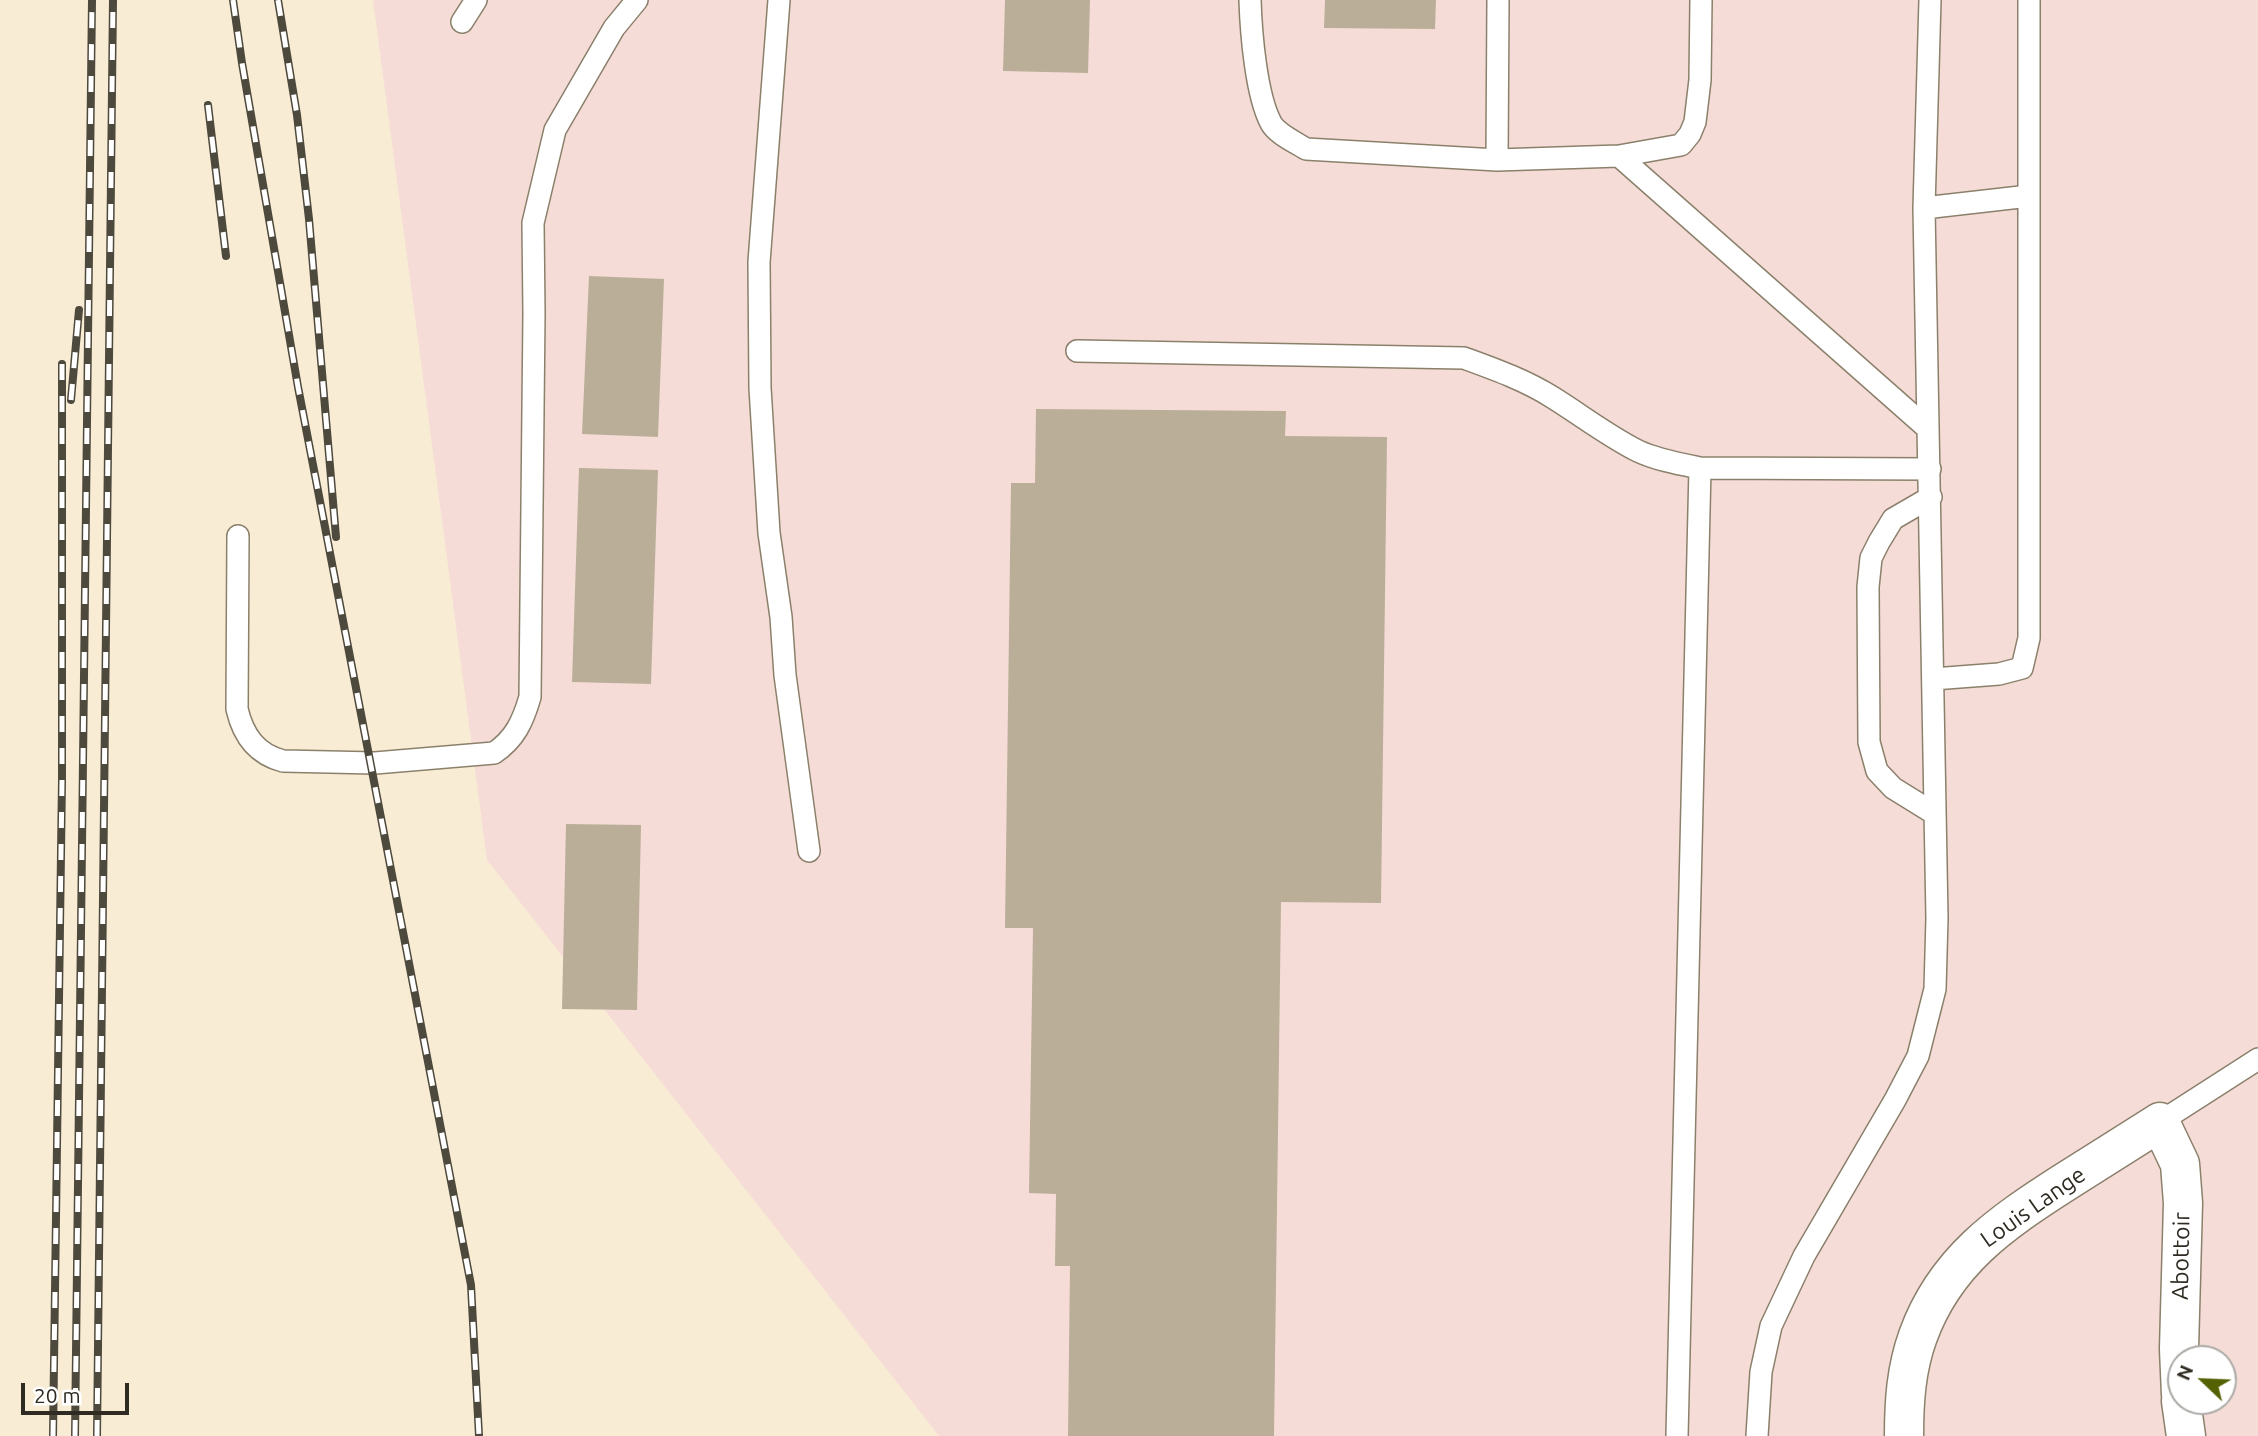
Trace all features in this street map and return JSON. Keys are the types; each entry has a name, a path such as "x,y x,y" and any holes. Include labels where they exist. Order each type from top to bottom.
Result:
{"street":[{"name":"Abottoir","path":"2160,1122 2180,1164 2183,1224 2179,1345"},
{"name":"Louis Lange","path":"1904,1436 1904,1399 1917,1337 1940,1291 1965,1257 2012,1217 2160,1122"},
{"path":"2183,1415 2186,1436"}],"lane":[{"path":"463,22 476,0"},
{"path":"239,536 236,700 241,728 252,744 270,758 283,761 375,763 494,753 505,746 516,732 524,720 530,697 533,223 555,130 614,28 637,0"},
{"path":"779,0 759,262 761,388 769,533 781,617 785,675 810,851"},
{"path":"1250,0 1251,38 1265,105 1272,125 1284,135 1306,149 1497,160 1619,156 1681,145 1695,122 1700,80 1701,0"},
{"path":"1497,160 1499,0"},
{"path":"1757,1436 1761,1372 1771,1326 1804,1256 1918,1056 1935,989 1937,918 1924,208 1930,0"},
{"path":"1933,679 2022,668 2029,638 2029,0"},
{"path":"1619,156 1927,428"},
{"path":"1924,208 2029,196"},
{"path":"1076,351 1464,358 1511,376 1550,396 1640,452 1700,468 1930,469"},
{"path":"1677,1436 1700,468"},
{"path":"1931,496 1893,519 1871,558 1868,587 1869,742 1877,771 1893,788 1935,814"},
{"path":"2160,1122 2258,1059"}],"shaded area":[{"path":"373,0 2258,0 2258,1436 939,1436 487,860"}],"building":[{"path":"1005,0 1090,0 1088,73 1003,71"},
{"path":"1325,0 1436,0 1435,29 1324,28"},
{"path":"589,276 664,279 658,437 582,434"},
{"path":"1036,409 1286,411 1285,436 1387,437 1381,903 1281,902 1274,1436 1068,1436 1070,1266 1055,1266 1056,1194 1029,1193 1033,928 1005,928 1011,483 1035,483"},
{"path":"579,468 658,470 651,684 572,682"},
{"path":"566,824 641,825 637,1010 562,1009"}],"railway":[{"path":"75,1436 92,0"},
{"path":"97,1436 113,0"},
{"path":"233,0 298,387 471,1285 479,1436"},
{"path":"278,0 297,115 309,219 336,537"},
{"path":"208,105 226,256"},
{"path":"71,400 79,310"},
{"path":"53,1436 62,780 62,364"}]}
